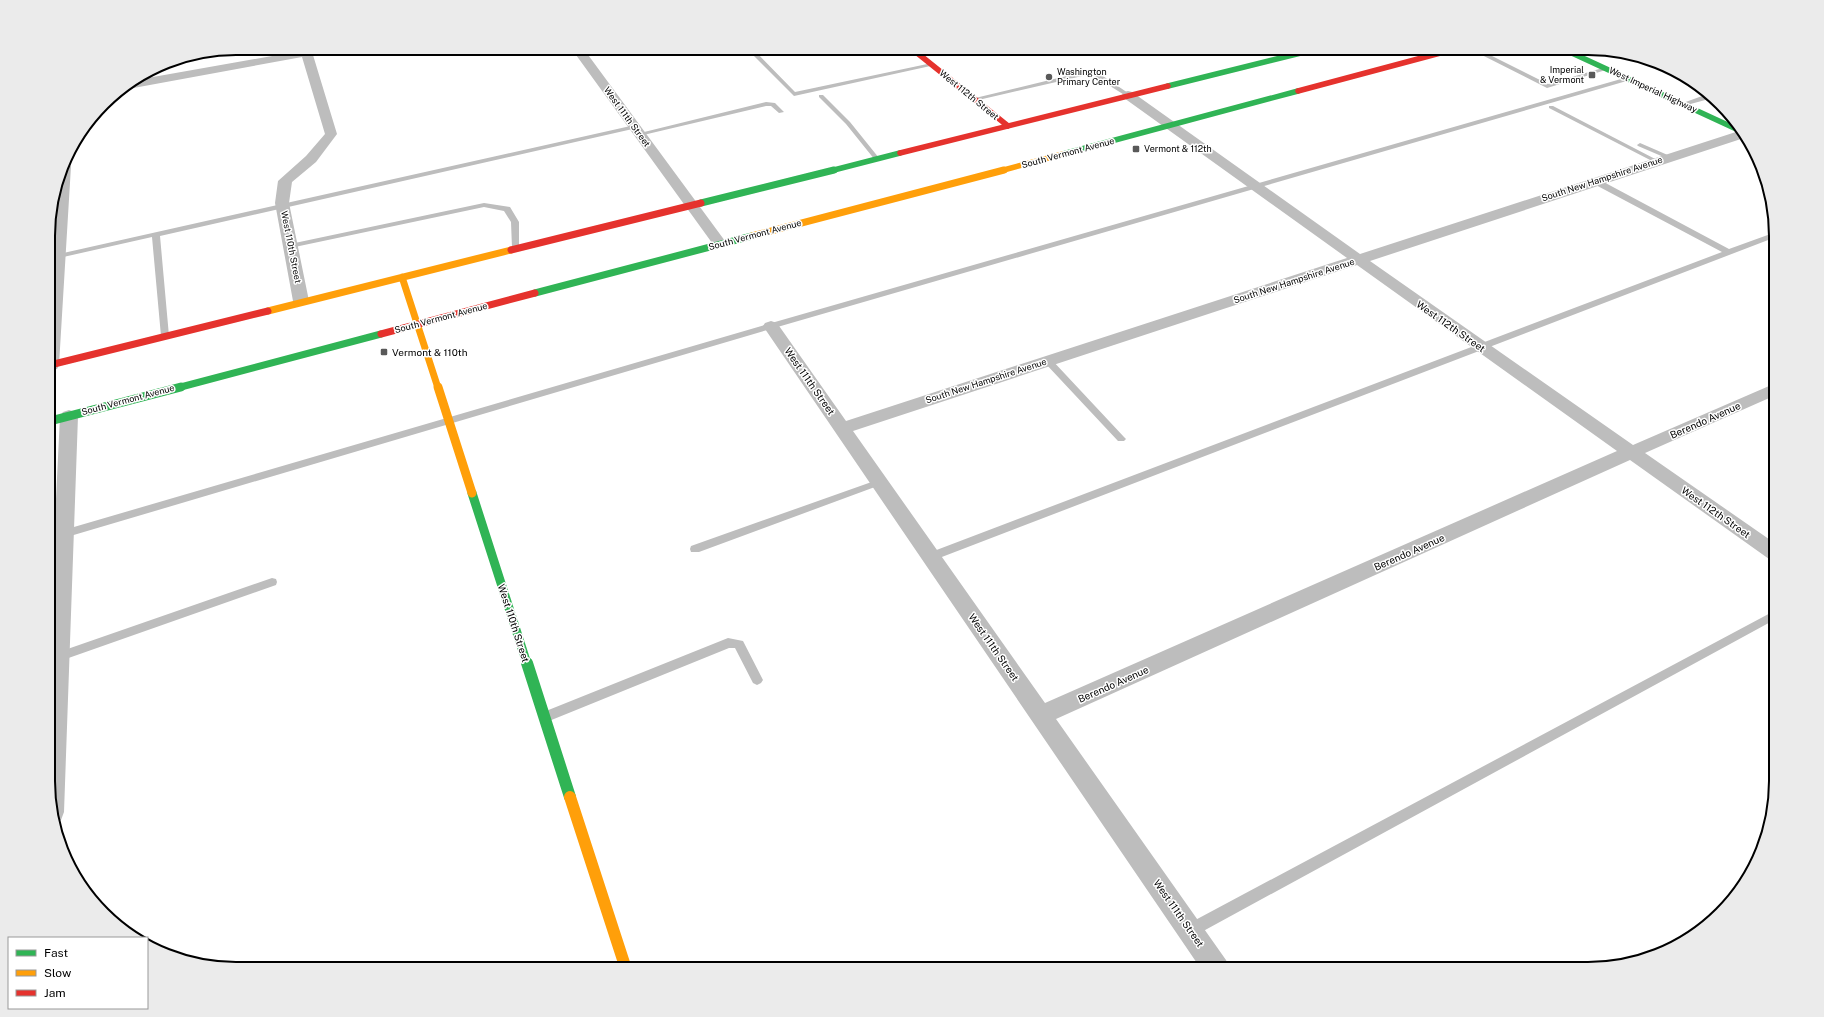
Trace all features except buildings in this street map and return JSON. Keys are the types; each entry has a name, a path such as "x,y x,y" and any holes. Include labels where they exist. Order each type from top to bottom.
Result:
{"main road":[{"name":"West 112th Street","path":"920,55 1008,126"},
{"path":"55,364 301,301 1292,55"},
{"name":"South Vermont Avenue","path":"59,418 1170,126 1433,55"},
{"name":"West Imperial Highway","path":"1577,55 1732,126"},
{"name":"West 110th Street","path":"402,277 624,962"}],"street":[{"path":"141,82 281,55"},
{"name":"West 110th Street","path":"301,301 282,206 285,181 311,159 331,134 307,55"},
{"name":"West 111th Street","path":"582,55 720,244"},
{"name":"West 112th Street","path":"1128,95 1480,347 1769,549"},
{"name":"South New Hampshire Avenue","path":"843,428 1737,135"},
{"path":"55,248 62,187"},
{"name":"West 111th Street","path":"771,326 1212,962"},
{"name":"Berendo Avenue","path":"1042,715 1769,391"},
{"path":"55,754 60,656 57,536 59,418"}],"lane":[{"path":"756,55 794,94 932,65"},
{"path":"1485,55 1547,86 1606,69"},
{"path":"974,98 1091,72 1095,72 1128,95"},
{"path":"57,536 449,422 771,326 1628,79"},
{"path":"821,96 848,124 877,159"},
{"path":"1683,104 1704,98"},
{"path":"55,257 282,206 766,104 773,104 782,112"},
{"path":"1551,107 1662,159"},
{"path":"1573,112 1662,159"},
{"path":"1595,181 1728,252"},
{"path":"290,246 484,205 507,209 515,222 516,248"},
{"path":"156,234 165,336"},
{"path":"930,557 1769,237"},
{"path":"1048,361 1121,439"},
{"path":"696,549 880,482"},
{"path":"60,656 272,582"},
{"path":"1191,930 1769,618"},
{"path":"545,717 728,643 739,644 757,680"}],"traffic: fast":[{"path":"1168,86 1293,55"},
{"path":"1576,55 1733,127"},
{"path":"1063,154 1298,91"},
{"path":"701,203 900,153"},
{"path":"535,293 752,236"},
{"path":"55,420 381,334"},
{"path":"472,493 570,797"}],"traffic: slow":[{"path":"752,236 1063,154"},
{"path":"268,311 511,250"},
{"path":"402,277 472,493"},
{"path":"570,797 624,962"}],"traffic: jam":[{"path":"920,55 1008,126"},
{"path":"1298,91 1433,55"},
{"path":"900,153 1168,86"},
{"path":"511,250 701,203"},
{"path":"381,334 535,293"},
{"path":"55,364 268,311"}],"place":[{"name":"Imperial & Vermont","path":"1592,75"},
{"name":"Washington Primary Center","path":"1049,77"},
{"name":"Vermont & 112th","path":"1136,149"},
{"name":"Vermont & 110th","path":"384,352"}]}
